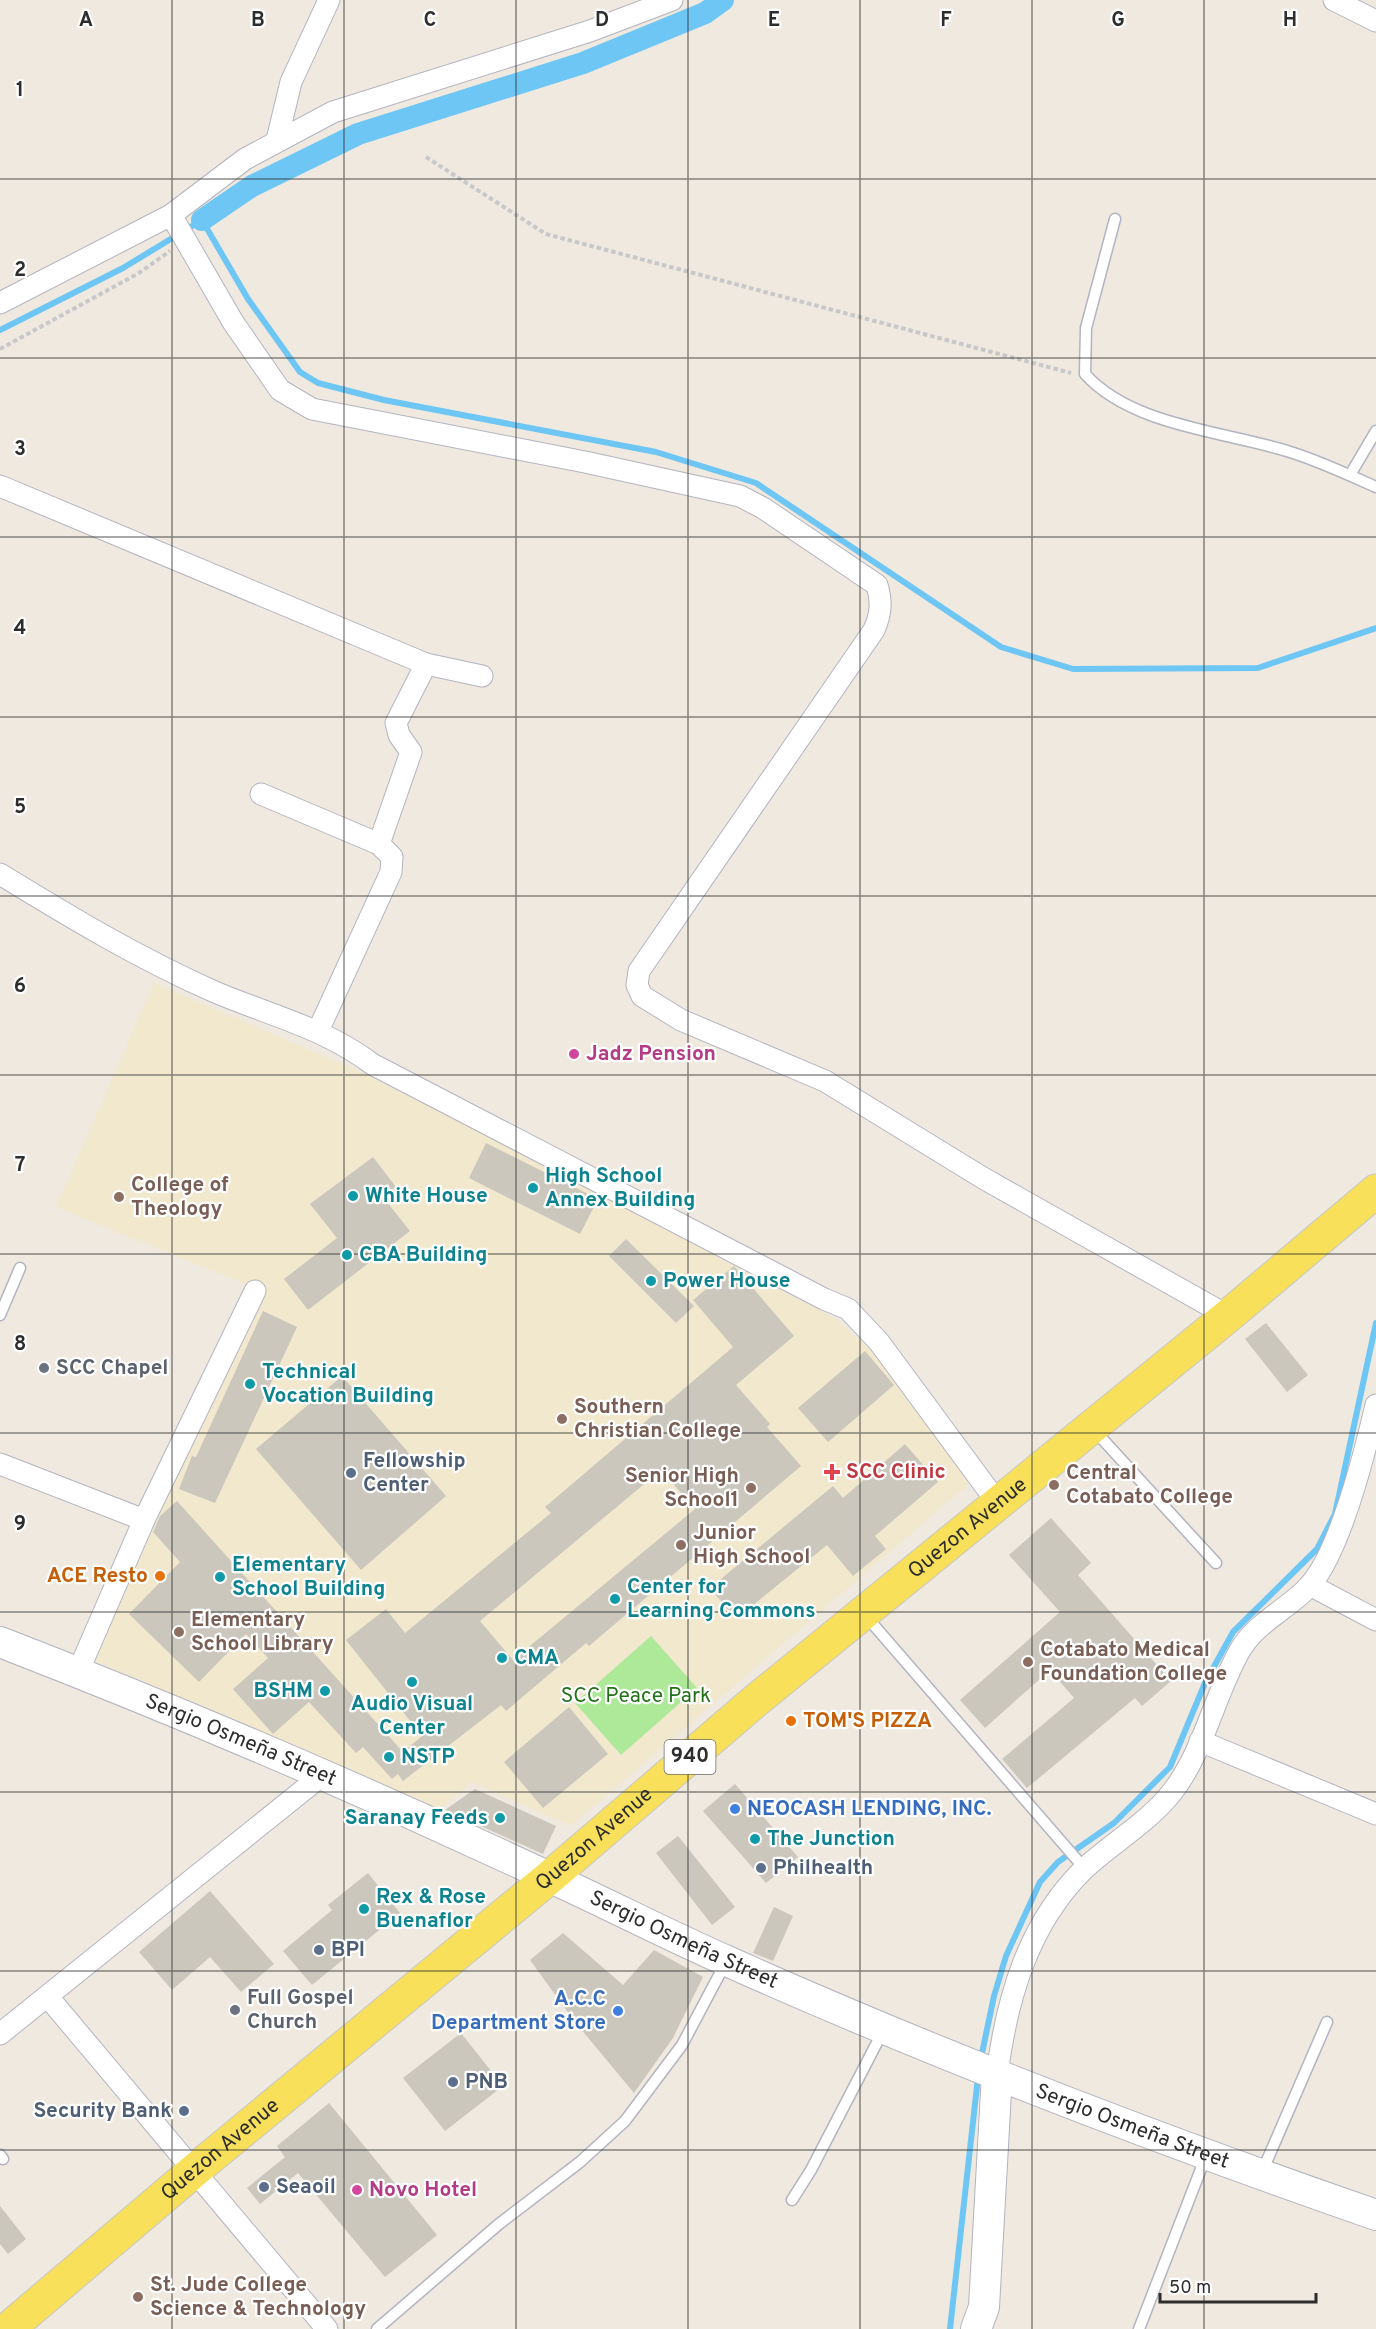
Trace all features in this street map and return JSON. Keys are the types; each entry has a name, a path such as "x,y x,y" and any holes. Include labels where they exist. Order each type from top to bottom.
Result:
{"main road":[{"name":"Quezon Avenue","path":"8,2329 195,2170 550,1877 754,1702 1090,1426 1228,1316 1376,1191"}],"street":[{"path":"277,140 291,82 329,0"},
{"path":"0,303 171,215 245,159 333,112 590,31 672,0"},
{"path":"1334,0 1376,21"},
{"path":"171,215 233,322 280,390 305,406 740,496 763,508 877,585 881,599 879,619 874,630 639,971 637,985 642,996 681,1020 825,1081 983,1178 1228,1316"},
{"path":"0,486 426,664 482,676"},
{"path":"379,844 410,756 410,748 399,735 396,723 426,664"},
{"path":"261,794 379,844 392,857 391,873 318,1031"},
{"path":"0,874 120,946 216,992 318,1031 348,1046 372,1064 848,1309 879,1342 997,1502"},
{"path":"78,1672 144,1520 255,1291"},
{"path":"976,2329 984,2307 997,2074 1003,2029 1016,1980 1036,1934 1056,1900 1082,1864 1155,1811 1185,1772 1240,1649 1275,1612 1310,1585 1331,1550 1366,1448 1376,1405"},
{"path":"0,1464 144,1520"},
{"path":"1310,1585 1376,1620"},
{"name":"Sergio Osmeña Street","path":"0,1642 78,1672 321,1776 550,1877 727,1961 885,2028 1206,2156 1376,2215"},
{"path":"1200,1741 1376,1814"},
{"path":"0,2034 321,1776"},
{"path":"48,1996 327,2329"}],"lane":[{"path":"1115,219 1086,328 1084,374 1098,389 1135,409 1194,428 1288,451 1376,487"},
{"path":"1350,475 1376,431"},
{"path":"0,1315 20,1268"},
{"path":"1090,1426 1216,1563"},
{"path":"863,1613 1082,1864"},
{"path":"377,2329 499,2224 579,2162 625,2121 682,2045 727,1961"},
{"path":"1261,2175 1327,2022"},
{"path":"792,2200 811,2170 885,2028"},
{"path":"1140,2329 1206,2156"}],"path":[{"path":"426,157 546,234 1059,372 1084,374"},
{"path":"0,349 139,273 186,241"}],"shaded area":[{"name":"Southern Christian College","path":"154,983 373,1077 836,1319 876,1355 970,1483 571,1826 471,1782 440,1810 93,1660 159,1506 262,1291 56,1207"}],"green space":[{"name":"SCC Peace Park","path":"651,1636 697,1688 621,1755 575,1703"}],"building":[{"name":"High School Annex Building","path":"486,1143 598,1199 580,1234 469,1178"},
{"name":"CBA Building","path":"373,1157 396,1187 383,1197 410,1231 308,1310 284,1279 337,1238 310,1204"},
{"name":"Power House","path":"626,1239 694,1306 676,1323 609,1256"},
{"path":"734,1266 794,1336 736,1385 770,1424 767,1427 801,1466 589,1646 586,1643 506,1711 501,1705 403,1781 398,1774 392,1779 363,1747 356,1753 309,1702 273,1734 233,1689 268,1658 246,1634 199,1682 129,1614 180,1562 153,1532 160,1516 177,1501 403,1752 422,1736 346,1640 386,1609 405,1633 551,1513 545,1507 733,1347 693,1300","holes":["661,1470 695,1509 513,1660 480,1621"]},
{"name":"Technical Vocation Building","path":"263,1311 297,1327 215,1503 179,1489 192,1456 196,1457"},
{"path":"1266,1323 1308,1375 1287,1392 1245,1339"},
{"path":"865,1351 894,1385 828,1442 798,1408"},
{"name":"Fellowship Center","path":"342,1376 446,1496 361,1570 256,1449"},
{"path":"905,1444 938,1482 875,1536 886,1549 853,1576 827,1545 736,1619 710,1588 833,1486 843,1498"},
{"path":"1051,1518 1091,1563 1078,1575 1171,1681 1142,1706 1135,1698 1027,1788 1002,1759 1074,1698 1050,1670 985,1728 960,1700 1060,1612 1009,1555"},
{"path":"569,1707 608,1754 543,1808 504,1762"},
{"name":"The Junction","path":"735,1784 798,1857 766,1883 703,1811"},
{"name":"Saranay Feeds","path":"475,1789 556,1826 543,1854 445,1810"},
{"path":"678,1836 735,1907 712,1925 656,1853"},
{"path":"368,1873 400,1913 312,1985 283,1951 332,1910 328,1905"},
{"path":"210,1891 274,1964 241,1992 210,1957 172,1990 139,1952"},
{"path":"774,1907 793,1916 773,1961 753,1953"},
{"path":"563,1933 623,1985 654,1950 703,1977 673,2038 634,2093 575,2022 530,1960"},
{"name":"PNB","path":"461,2033 503,2086 445,2131 403,2078"},
{"name":"Novo Hotel","path":"329,2103 437,2235 385,2277 298,2173 260,2204 247,2188 285,2157 277,2146"},
{"path":"0,2206 26,2239 8,2254 0,2244"}],"waterway":[{"path":"202,220 252,186 358,134 583,63 705,13 723,0"},
{"path":"0,330 123,268 202,220 248,299 300,372 318,383 384,400 656,452 756,483 1001,647 1073,669 1258,668 1376,628"},
{"path":"981,2058 994,1996 1006,1956 1040,1882 1058,1862 1114,1823 1170,1767 1205,1683 1233,1632 1317,1549 1335,1514 1376,1323"},
{"path":"950,2329 978,2077"}],"place":[{"name":"Jadz Pension","path":"574,1054"},
{"name":"High School Annex Building","path":"533,1188"},
{"name":"White House","path":"353,1196"},
{"name":"College of Theology","path":"119,1197"},
{"name":"CBA Building","path":"347,1255"},
{"name":"Power House","path":"651,1281"},
{"name":"SCC Chapel","path":"44,1368"},
{"name":"Technical Vocation Building","path":"250,1384"},
{"name":"Southern Christian College","path":"562,1419"},
{"name":"SCC Clinic","path":"832,1472"},
{"name":"Fellowship Center","path":"351,1473"},
{"name":"Central Cotabato College","path":"1054,1485"},
{"name":"Senior High School1","path":"751,1488"},
{"name":"Junior High School","path":"681,1545"},
{"name":"ACE Resto","path":"160,1576"},
{"name":"Elementary School Building","path":"220,1577"},
{"name":"Center for Learning Commons","path":"615,1599"},
{"name":"Elementary School Library","path":"179,1632"},
{"name":"CMA","path":"502,1658"},
{"name":"Cotabato Medical Foundation College","path":"1028,1662"},
{"name":"Audio Visual Center","path":"412,1682"},
{"name":"BSHM","path":"325,1691"},
{"name":"TOM'S PIZZA","path":"791,1721"},
{"name":"NSTP","path":"389,1757"},
{"name":"NEOCASH LENDING, INC.","path":"735,1809"},
{"name":"Saranay Feeds","path":"500,1818"},
{"name":"The Junction","path":"755,1839"},
{"name":"Philhealth","path":"761,1868"},
{"name":"Rex & Rose Buenaflor","path":"364,1909"},
{"name":"BPI","path":"319,1950"},
{"name":"Full Gospel Church","path":"235,2010"},
{"name":"A.C.C Department Store","path":"618,2011"},
{"name":"PNB","path":"453,2082"},
{"name":"Security Bank","path":"184,2111"},
{"name":"Seaoil","path":"264,2187"},
{"name":"Novo Hotel","path":"357,2190"},
{"name":"St. Jude College Science & Technology","path":"138,2297"}]}
